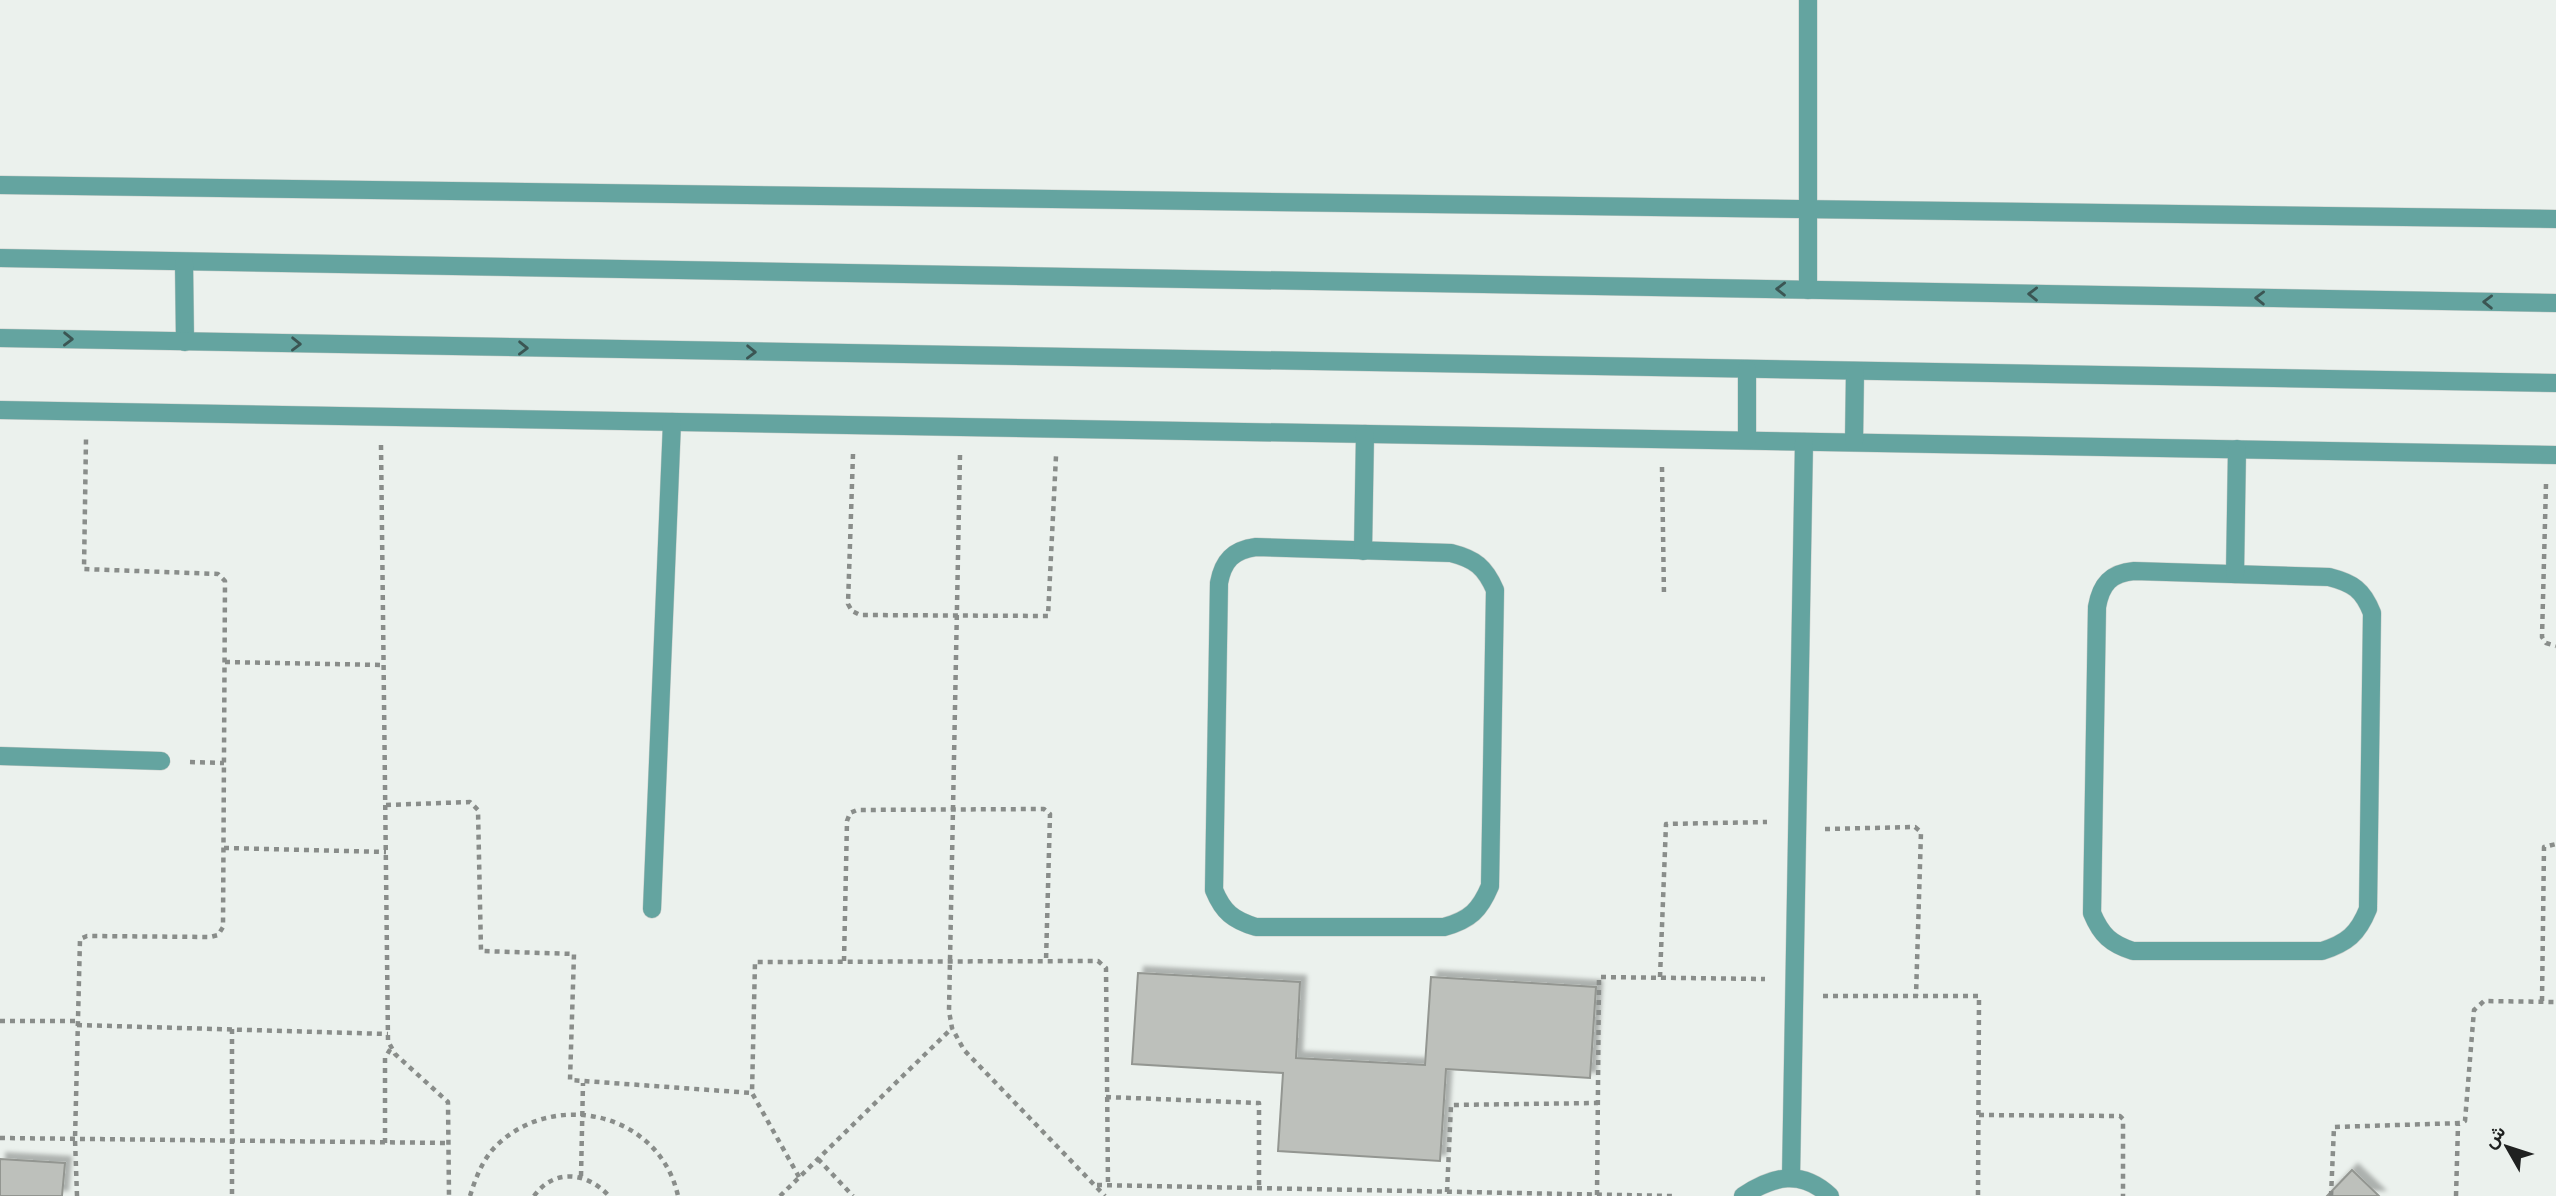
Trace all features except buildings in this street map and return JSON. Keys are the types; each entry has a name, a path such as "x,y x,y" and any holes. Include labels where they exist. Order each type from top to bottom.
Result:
{"street":[{"path":"1808,0 1808,290"},
{"path":"0,184 2556,219"},
{"path":"0,258 2556,303"},
{"path":"184,262 185,342"},
{"path":"0,338 2556,383"},
{"path":"1746,440 1747,369"},
{"path":"1854,442 1855,371"},
{"path":"0,410 2552,454"},
{"path":"652,909 672,422"},
{"path":"1363,551 1365,434"},
{"path":"1791,1177 1804,442"},
{"path":"2235,574 2237,449"},
{"path":"1242,549 1363,551 1451,554 1471,558 1486,571 1494,590 1490,886 1482,906 1465,921 1444,927 1256,927 1236,921 1221,908 1214,890 1222,569 1229,557 1242,549"},
{"path":"2120,572 2235,574 2329,577 2349,582 2364,594 2372,613 2368,909 2360,929 2343,944 2322,951 2133,951 2114,945 2099,931 2092,913 2099,592 2107,580 2120,572"},
{"path":"0,756 161,761"},
{"path":"1742,1196 1766,1181 1791,1177 1819,1185 1830,1196"}],"path":[{"path":"380,416 388,1034 391,1048 448,1102 449,1196"},
{"path":"854,425 848,604 852,611 860,615 1048,616 1058,428"},
{"path":"961,426 950,961 952,1028 964,1050 1105,1196"},
{"path":"1661,439 1664,596"},
{"path":"2552,454 2542,637 2546,643 2556,646"},
{"path":"225,662 383,665"},
{"path":"386,805 475,804 481,951 574,954 568,1076 573,1082 752,1093"},
{"path":"844,961 847,821 850,813 858,810 1044,809 1050,814 1046,961"},
{"path":"1660,977 1666,824 1919,829 1916,996"},
{"path":"2542,1002 2544,847 2556,844"},
{"path":"223,848 386,852"},
{"path":"799,1177 752,1093 753,964 757,961 1098,961 1106,968 1108,1186"},
{"path":"1597,1195 1599,978 1660,977 1916,996 1979,996 1978,1196"},
{"path":"2331,1196 2333,1130 2337,1125 2458,1125 2465,1121 2474,1010 2477,1004 2484,1001 2556,1002"},
{"path":"0,1021 388,1034"},
{"path":"780,1196 952,1028"},
{"path":"232,1029 232,1196"},
{"path":"385,1143 385,1058 391,1048"},
{"path":"582,1176 583,1082"},
{"path":"1106,1097 1259,1103 1259,1188"},
{"path":"1447,1192 1451,1105 1598,1103"},
{"path":"470,1196 478,1171 497,1145 522,1126 551,1115 583,1113 612,1120 639,1134 660,1156 675,1183 678,1196"},
{"path":"1979,1115 2120,1116 2123,1119 2123,1196"},
{"path":"2456,1196 2458,1125"},
{"path":"0,1138 449,1143"},
{"path":"75,1139 77,1196"},
{"path":"818,1159 853,1196"},
{"path":"534,1196 541,1186 560,1176 582,1176 598,1184 609,1196"},
{"path":"1095,1185 1674,1196"}]}
